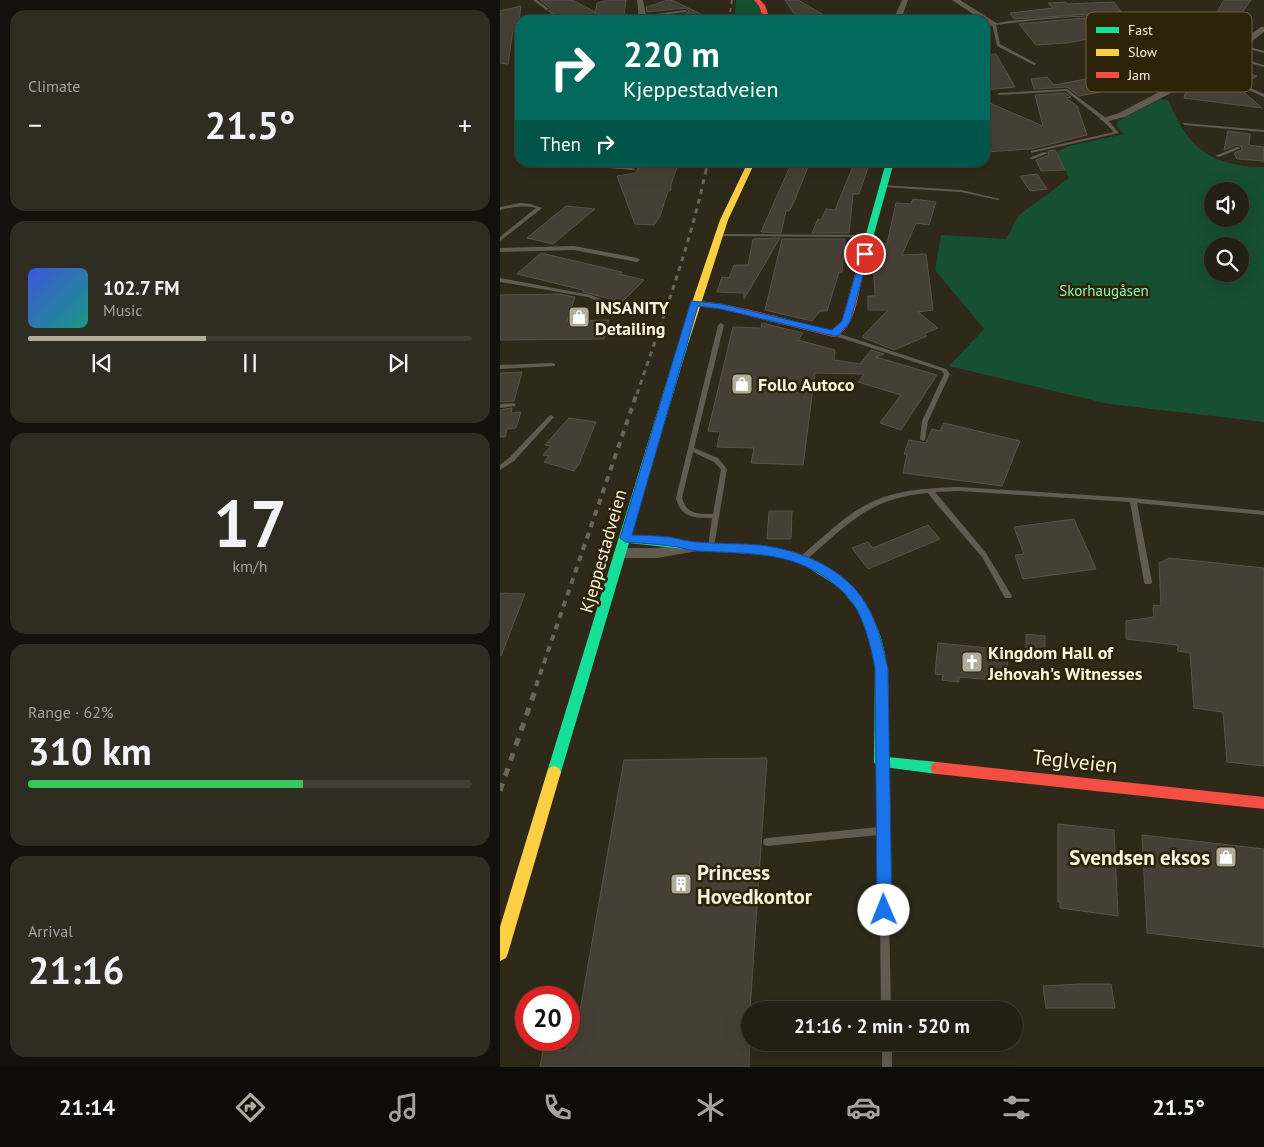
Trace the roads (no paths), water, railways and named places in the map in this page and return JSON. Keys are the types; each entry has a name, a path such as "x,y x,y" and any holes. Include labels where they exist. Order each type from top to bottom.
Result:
{"street":[{"path":"640,0 642,15"},
{"path":"899,15 905,0"},
{"path":"955,0 979,15"},
{"path":"761,2 765,15"},
{"path":"990,22 994,24"},
{"path":"1104,119 1122,115 1165,92 1172,100"},
{"name":"Kjeppestadveien","path":"500,953 695,303 719,235 750,167"},
{"path":"695,303 721,306 834,334 846,322 889,167"},
{"path":"625,538 694,546 768,551 803,559 843,584 862,606 869,620 879,652 881,669 882,762"},
{"path":"621,553 657,553 694,546"},
{"name":"Teglveien","path":"882,762 1264,803"}],"lane":[{"path":"535,0 547,9"},
{"path":"664,15 685,12"},
{"path":"1034,64 998,45 994,24 1054,17 1086,16"},
{"path":"1252,62 1264,66"},
{"path":"999,94 1068,90 1118,133 1033,152"},
{"path":"1252,90 1264,96"},
{"path":"1185,124 1264,131"},
{"path":"1031,158 1048,152 1055,147"},
{"path":"1217,156 1239,148"},
{"path":"613,167 633,169"},
{"path":"884,186 961,191 998,199"},
{"path":"500,209 523,205 533,205 540,208 500,239"},
{"path":"719,235 870,236"},
{"path":"500,250 574,248 636,260"},
{"path":"500,280 589,296 623,310"},
{"path":"716,516 686,513 680,506 679,498 720,325"},
{"path":"834,334 944,370 947,374 925,421 923,439"},
{"path":"500,368 553,365"},
{"path":"500,406 513,405"},
{"path":"500,473 502,467 551,417"},
{"path":"691,449 716,460 724,469 711,547"},
{"path":"803,559 865,508 888,498 930,490 959,489 1133,500 1264,513"},
{"path":"930,490 984,556 1008,596"},
{"path":"1133,500 1148,582"},
{"path":"882,762 886,1001"},
{"path":"768,842 883,831"},
{"path":"887,1051 887,1067"}],"railway":[{"path":"730,15 732,0"},
{"path":"706,171 707,167"},
{"path":"637,394 684,255 706,170"},
{"path":"536,686 637,393"},
{"path":"500,791 537,685"}],"place":[{"name":"INSANITY Detailing","path":"579,317"},
{"name":"Follo Autoco","path":"742,384"},
{"name":"Kingdom Hall of Jehovah's Witnesses","path":"972,662"},
{"name":"Svendsen eksos","path":"1226,857"},
{"name":"Princess Hovedkontor","path":"681,884"}],"park label":[{"name":"Skorhaugåsen","path":"1104,290"}]}
